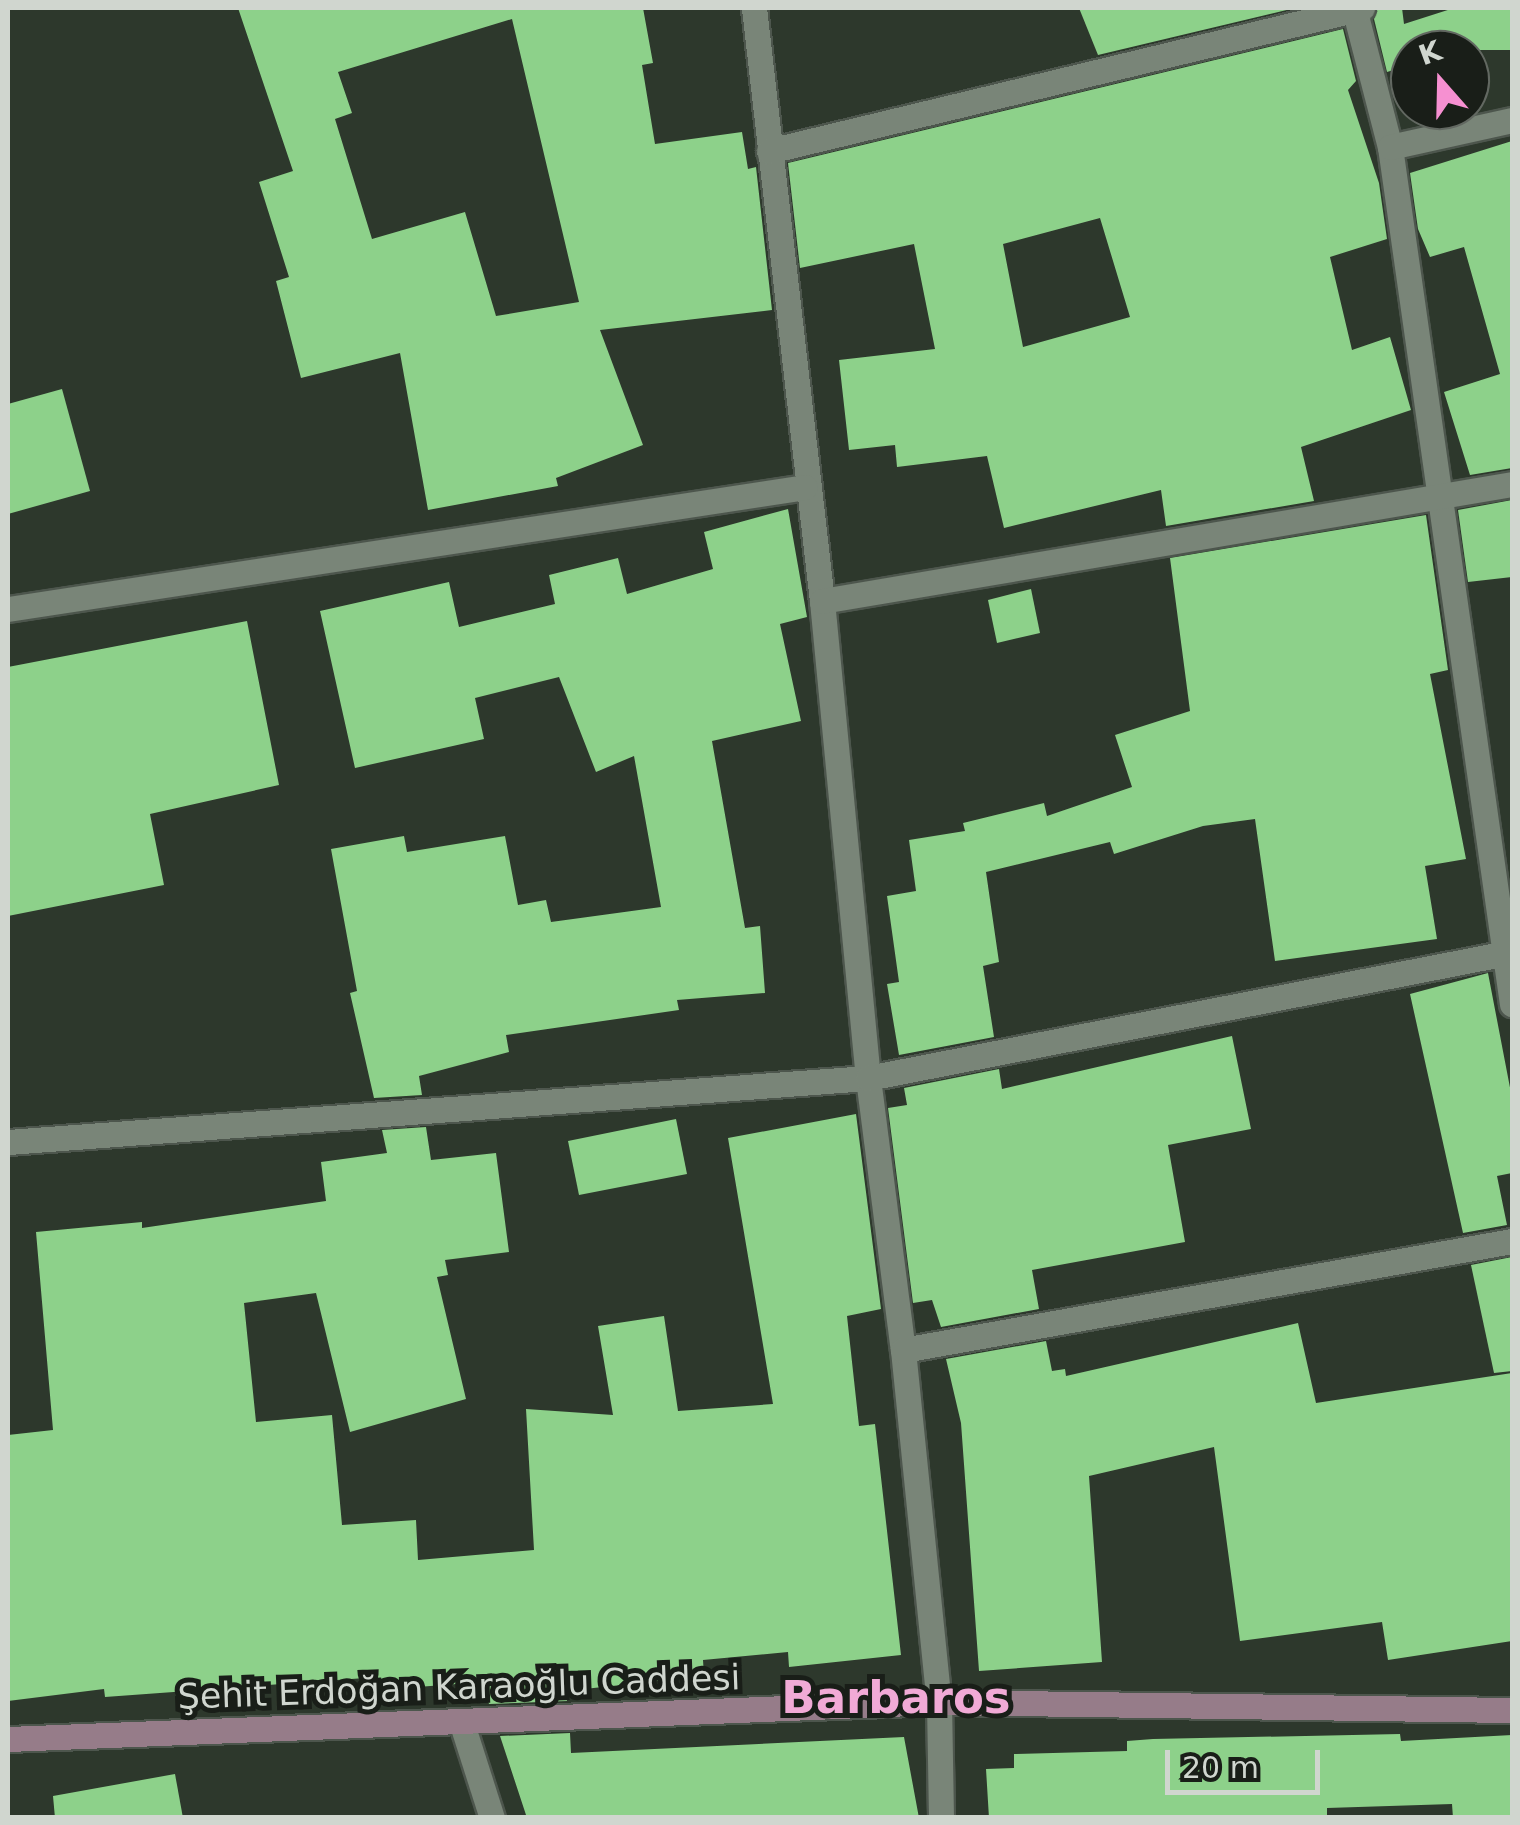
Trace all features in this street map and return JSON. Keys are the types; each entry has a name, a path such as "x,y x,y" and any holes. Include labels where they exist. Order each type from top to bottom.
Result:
{"main road":[{"name":"Şehit Erdoğan Karaoğlu Caddesi","path":"8,1738 462,1724 939,1702 1512,1710"}],"street":[{"path":"754,8 804,487 822,601 868,1078 903,1350 939,1702 942,1818"},
{"path":"769,151 1357,8 1390,146 1440,498 1471,682 1512,1004"},
{"path":"1390,146 1512,120"},
{"path":"822,601 1512,484"},
{"path":"8,609 804,487"},
{"path":"8,1142 868,1078 1507,952"},
{"path":"903,1350 1512,1241"},
{"path":"462,1724 492,1818"}],"building":[{"path":"238,8 643,8 653,63 642,65 655,144 742,132 748,169 756,167 772,310 600,330 643,445 556,478 558,486 428,510 400,353 301,378 276,281 289,277 259,182 293,171","holes":["512,19 579,302 496,316 465,212 372,239 335,119 352,113 338,72"]},
{"path":"1079,8 1295,8 1098,55"},
{"path":"1378,8 1402,8 1404,24 1454,8 1512,8 1512,50 1490,50 1490,30 1390,30 1387,72 1374,19"},
{"path":"1343,29 1356,81 1348,90 1379,183 1387,239 1330,257 1352,350 1390,337 1411,410 1301,447 1314,501 1166,526 1161,490 1004,528 987,456 897,467 895,445 849,450 839,360 935,349 914,244 800,268 788,163","holes":["1100,218 1130,317 1023,347 1003,244"]},
{"path":"1512,141 1512,468 1470,475 1444,392 1500,374 1464,247 1430,257 1418,229 1410,173"},
{"path":"62,389 90,491 8,514 8,404"},
{"path":"1512,500 1512,577 1468,582 1458,510"},
{"path":"788,509 807,617 780,624 801,721 712,741 745,928 760,926 765,993 677,1000 679,1010 506,1035 509,1052 419,1076 422,1095 374,1098 350,993 357,991 331,849 404,836 407,852 505,836 518,905 546,900 551,922 661,907 634,756 596,772 559,677 475,698 484,739 355,768 320,611 449,582 459,627 555,604 549,575 618,558 627,594 713,569 704,532"},
{"path":"1426,515 1448,670 1430,674 1466,859 1425,866 1437,939 1275,961 1255,819 1203,826 1114,854 1110,842 986,872 999,962 983,966 994,1037 899,1055 887,984 899,982 887,896 916,891 909,840 965,831 963,823 1044,803 1047,816 1132,787 1115,735 1190,711 1170,558"},
{"path":"1031,589 1040,633 997,643 988,600"},
{"path":"247,621 279,785 150,814 164,885 8,916 8,667"},
{"path":"1488,973 1512,1098 1512,1173 1497,1176 1507,1225 1463,1233 1410,994"},
{"path":"1232,1036 1251,1129 1168,1145 1185,1242 1032,1270 1039,1309 941,1327 932,1300 913,1303 888,1108 907,1105 904,1088 999,1069 1002,1089"},
{"path":"856,1114 881,1309 847,1316 859,1426 875,1424 901,1655 789,1667 788,1652 703,1660 704,1676 566,1691 567,1701 489,1704 482,1682 366,1691 365,1678 105,1697 104,1689 8,1701 8,1435 53,1430 36,1232 142,1222 142,1228 326,1201 321,1162 387,1153 382,1130 426,1127 431,1160 496,1153 509,1252 445,1260 448,1275 437,1277 466,1399 350,1432 316,1293 244,1303 256,1422 332,1415 342,1525 416,1520 418,1560 534,1550 526,1409 613,1415 598,1326 664,1316 678,1411 773,1404 728,1138"},
{"path":"676,1119 687,1174 579,1195 568,1141"},
{"path":"1512,1257 1512,1371 1494,1373 1471,1265"},
{"path":"1298,1323 1316,1403 1512,1373 1512,1641 1388,1660 1382,1622 1240,1641 1214,1447 1089,1476 1102,1662 979,1671 961,1423 946,1359 1046,1341 1052,1371 1065,1369 1066,1376"},
{"path":"570,1733 571,1753 904,1737 919,1818 527,1818 500,1736"},
{"path":"1400,1734 1401,1741 1512,1735 1512,1818 1453,1818 1452,1804 1327,1808 1327,1818 989,1818 986,1769 1014,1768 1014,1754 1127,1751 1127,1741 1153,1739"},
{"path":"175,1774 183,1818 55,1818 53,1796"}],"district":[{"name":"Barbaros","path":"896,1698"}]}
